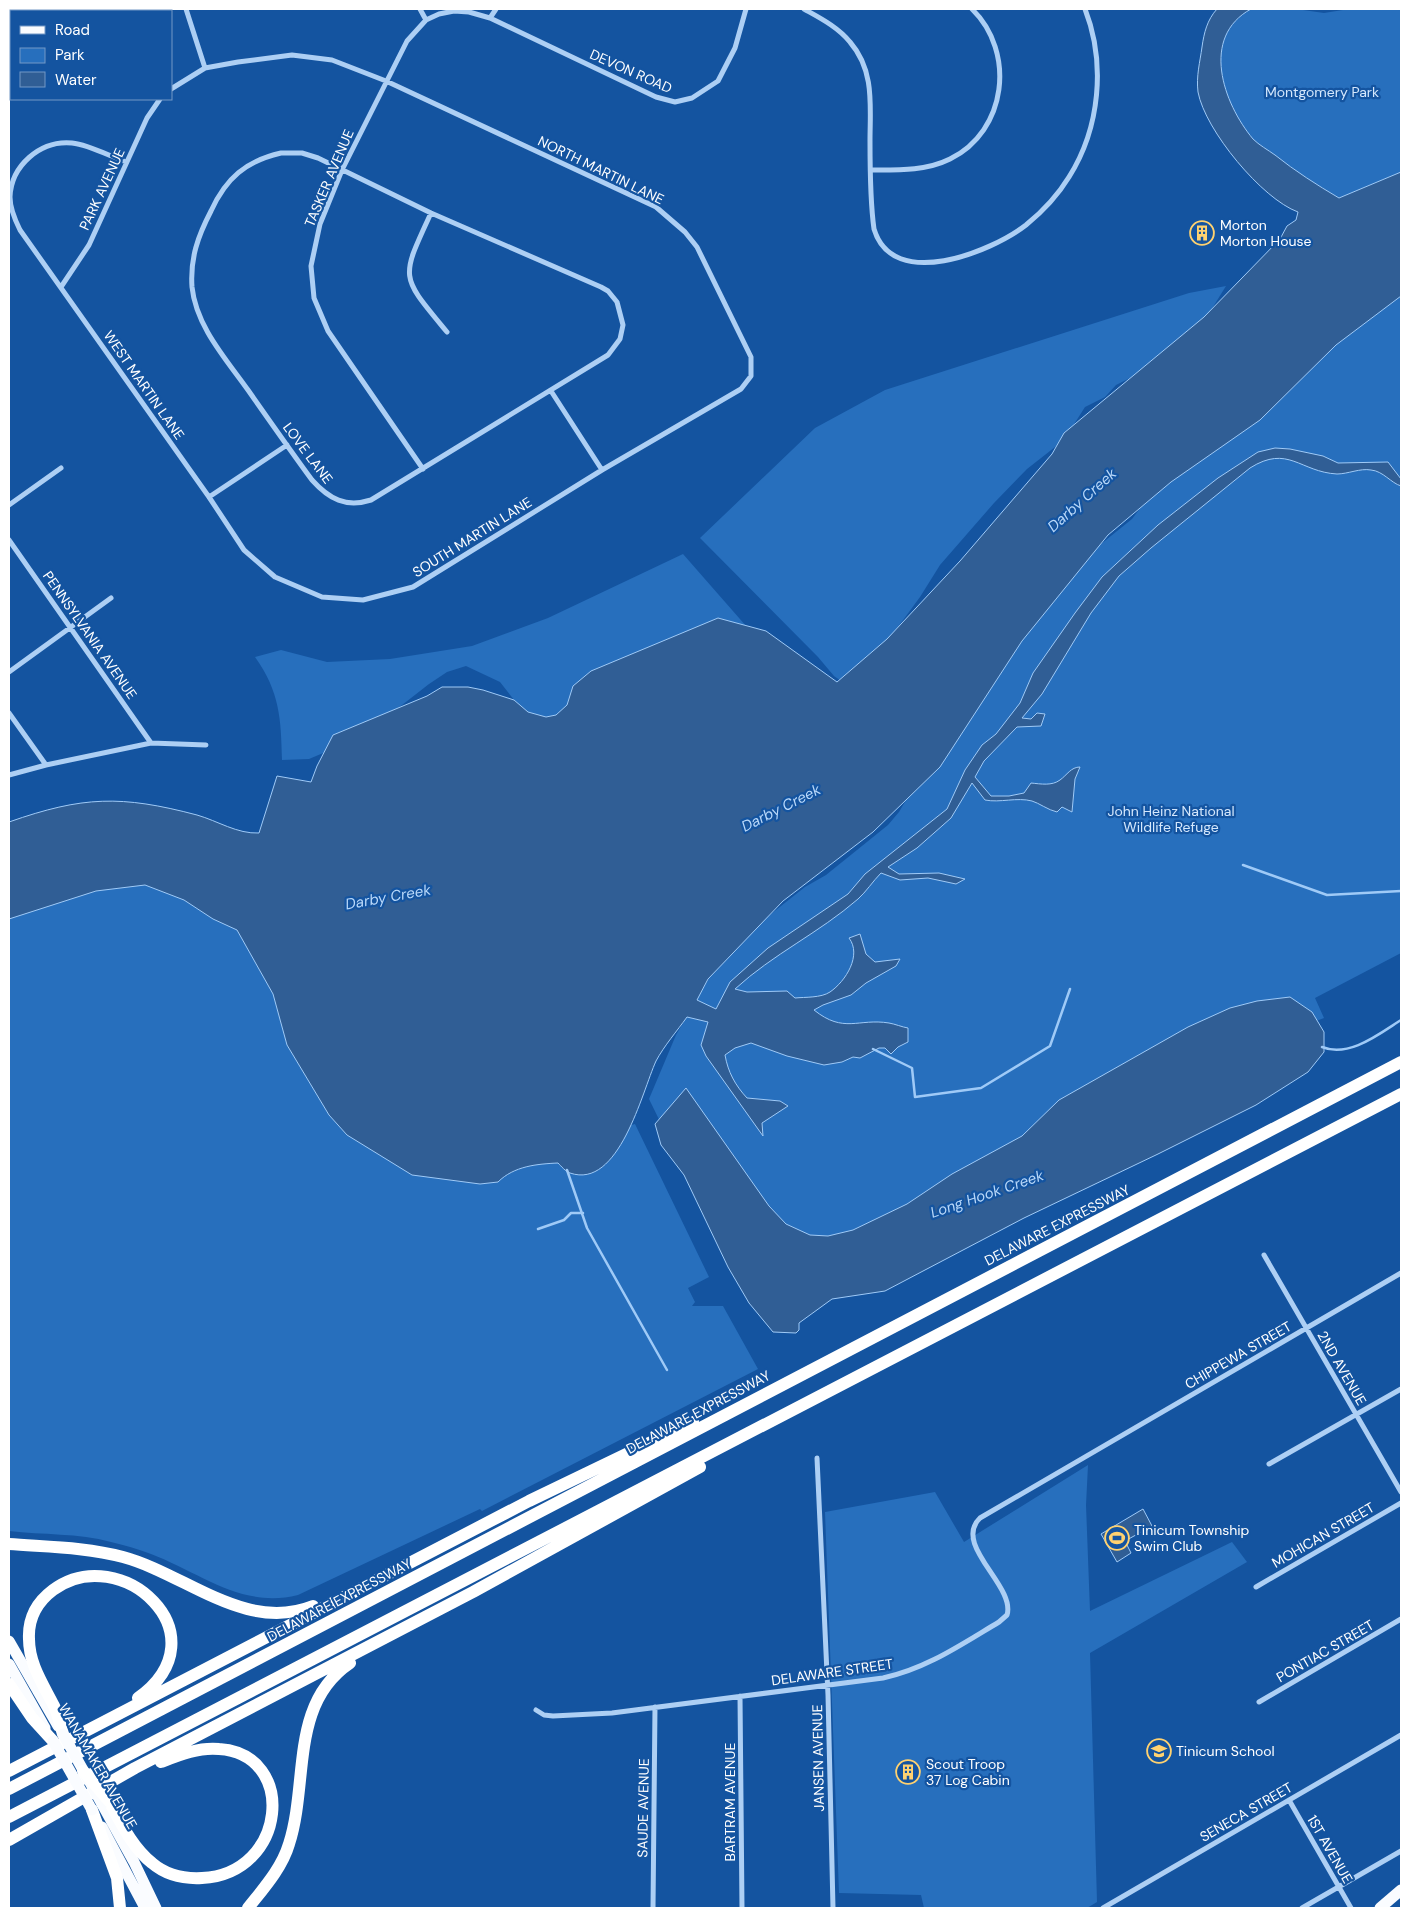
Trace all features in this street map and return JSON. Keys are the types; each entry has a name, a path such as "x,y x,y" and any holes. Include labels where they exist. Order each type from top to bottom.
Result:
{"highway":[{"name":"DELAWARE EXPRESSWAY","path":"9,1789 1401,1062"},
{"path":"9,1817 1401,1094"},
{"path":"9,1770 607,1462 803,1374"},
{"path":"9,1840 54,1813 507,1574 683,1477 767,1424"},
{"path":"9,1544 89,1550 120,1556 163,1571 232,1605 265,1614 300,1610 348,1590 371,1583"},
{"path":"58,1738 55,1708 33,1663 29,1643 30,1625 37,1606 56,1588 73,1580 100,1577 125,1582 153,1600 168,1623 171,1647 168,1665 157,1682 91,1728"},
{"path":"248,1908 277,1868 290,1842 307,1729 316,1700 339,1670 388,1636"},
{"path":"9,1684 32,1718 58,1738"},
{"path":"83,1770 101,1805 148,1860 164,1871 185,1878 213,1877 238,1867 259,1849 272,1823 272,1798 264,1777 249,1760 229,1750 208,1749 189,1753 114,1781"},
{"path":"101,1805 117,1878 120,1908"},
{"path":"9,1834 54,1813"}],"main road":[{"name":"WANAMAKER AVENUE","path":"9,1641 58,1738 83,1770"},
{"name":"WANAMAKER AVENUE","path":"9,1664 101,1805 134,1862 156,1908"},
{"name":"WANAMAKER AVENUE","path":"101,1805 121,1860 145,1908"},
{"path":"1380,1908 1401,1890"}],"street":[{"path":"186,9 205,68"},
{"path":"420,9 426,20"},
{"path":"490,18 496,9"},
{"name":"DEVON ROAD","path":"490,18 656,97 675,102 692,98 718,82 735,48 746,9"},
{"path":"804,9 829,23 850,42 864,66 871,95 873,222 877,237 888,251 907,260 936,262 992,245 1025,225 1050,202 1076,165 1091,128 1096,102 1098,69 1094,37 1085,9"},
{"path":"871,170 896,170 936,165 965,150 988,123 997,103 1000,72 996,47 991,36 972,9"},
{"name":"TASKER AVENUE","path":"423,469 328,332 314,298 311,266 314,246 342,170 406,41 426,20 454,10 470,12 490,18"},
{"path":"172,87 205,68 272,57 308,55 332,60 386,81"},
{"name":"NORTH MARTIN LANE","path":"386,81 656,207 685,232 697,247 749,352 752,363 751,376 740,389 602,470"},
{"name":"PARK AVENUE","path":"61,287 89,245 147,118 159,100"},
{"name":"WEST MARTIN LANE","path":"126,162 83,146 62,143 38,150 24,162 16,174 10,198 15,220 20,230 209,497"},
{"name":"LOVE LANE","path":"292,152 318,158 342,170 432,213 602,287 613,296 623,325 617,346 608,355 371,500 356,503 340,502 328,496 318,487 218,346 197,311 192,288 193,254 203,226 223,188 233,176 247,165 270,155 292,152"},
{"path":"432,213 410,260 408,272 410,284 416,294 447,332"},
{"path":"551,391 602,470"},
{"path":"209,497 287,445"},
{"path":"9,505 61,468"},
{"name":"SOUTH MARTIN LANE","path":"209,497 244,550 275,577 322,597 363,600 396,593 426,580 602,470"},
{"name":"PENNSYLVANIA AVENUE","path":"9,540 151,743"},
{"path":"9,672 111,598"},
{"path":"9,713 46,765"},
{"path":"9,775 46,765 151,743 206,746"},
{"name":"2ND AVENUE","path":"1264,1255 1401,1492"},
{"name":"CHIPPEWA STREET","path":"1087,1456 1401,1273"},
{"path":"1268,1464 1401,1389"},
{"name":"DELAWARE STREET","path":"536,1710 544,1715 553,1716 607,1713 883,1678 910,1671 1003,1620 1007,1615 1008,1604 974,1543 975,1525 984,1516 1087,1456"},
{"name":"JANSEN AVENUE","path":"817,1458 827,1685 833,1908"},
{"name":"MOHICAN STREET","path":"1256,1587 1401,1503"},
{"name":"PONTIAC STREET","path":"1259,1702 1401,1619"},
{"name":"BARTRAM AVENUE","path":"740,1696 742,1908"},
{"name":"SAUDE AVENUE","path":"653,1908 656,1707"},
{"name":"SENECA STREET","path":"1103,1908 1401,1734"},
{"name":"1ST AVENUE","path":"1288,1800 1351,1908"},
{"path":"1302,1908 1401,1850"}],"green space":[{"name":"Montgomery Park","path":"1251,9 1296,9 1324,13 1349,9 1401,9 1401,172 1339,198 1314,183 1253,139 1242,124 1226,89 1221,53 1226,36 1235,21"},
{"name":"John Heinz National Wildlife Refuge","path":"1401,276 1401,953 1315,998 1324,1018 1267,1040 849,1241 718,1240 649,1099 676,1035 711,975 748,932 805,887 826,875 888,825 899,812 909,795 913,770 1096,548 1132,519 1150,495"},
{"path":"1226,286 1208,315 1140,373 1116,385 1105,397 1085,407 1064,440 1027,469 994,503 940,565 920,597 895,631 847,685 834,676 818,657 700,538 815,428 885,390 1189,293"},
{"path":"683,554 824,715 539,732 500,682 466,666 447,672 429,684 361,737 309,759 282,760 278,706 270,682 255,657 281,650 327,662 390,659 472,646 548,618"},
{"path":"159,879 628,1126 635,1124 709,1277 688,1288 695,1302 692,1306 723,1306 758,1369 482,1511 480,1509 298,1595 278,1598 258,1597 240,1593 222,1587 151,1554 99,1539 9,1531 9,915 48,900"},
{"path":"1088,1465 1086,1505 1090,1611 1232,1542 1247,1562 1090,1653 1097,1902 1087,1908 924,1908 921,1895 839,1893 825,1512 935,1492 964,1542"}],"water":[{"name":"Darby Creek","path":"1217,9 1251,9 1235,21 1226,36 1221,53 1226,89 1242,124 1255,141 1314,183 1339,198 1401,172 1401,296 1336,345 1260,420 1171,482 1108,535 1022,641 940,767 873,832 783,901 708,979 697,1000 716,1009 730,982 768,948 848,894 865,874 947,809 965,770 982,745 996,734 1020,703 1033,673 1102,577 1158,525 1218,478 1258,452 1275,448 1323,456 1338,463 1388,462 1401,479 1401,486 1375,471 1363,470 1337,474 1313,469 1284,459 1263,461 1250,468 1119,576 1091,613 1042,694 1022,718 1031,719 1037,713 1045,714 1041,726 1017,727 984,761 975,777 991,796 1009,796 1024,793 1031,783 1046,784 1057,782 1072,770 1080,767 1075,779 1072,812 1062,807 1057,812 1026,800 985,800 972,783 951,818 917,848 888,867 899,874 939,873 965,879 956,884 928,878 900,880 881,873 861,896 843,911 765,965 735,989 747,992 787,991 795,998 826,994 836,987 846,975 853,960 854,952 849,938 860,934 866,954 875,962 900,959 896,966 866,983 851,995 814,1010 825,1017 843,1023 891,1023 908,1028 908,1042 898,1047 891,1054 885,1048 879,1048 860,1058 853,1057 842,1062 824,1065 787,1056 751,1043 735,1048 725,1055 726,1061 733,1078 747,1098 780,1101 788,1106 762,1123 763,1136 706,1056 701,1045 708,1022 687,1017 656,1061 636,1115 626,1135 615,1153 602,1167 587,1174 570,1173 558,1163 534,1165 511,1172 498,1182 480,1184 412,1175 347,1135 329,1115 287,1045 273,994 237,930 213,919 184,900 145,885 96,891 9,919 9,822 59,807 102,801 146,804 170,808 197,815 235,829 259,833 277,776 311,782 333,735 427,696 442,687 468,687 483,690 514,700 528,712 546,717 556,715 567,705 573,686 591,671 718,618 766,631 837,682 887,639 960,561 1052,454 1064,433 1204,317 1280,239 1287,226 1296,220 1298,212 1284,205 1268,193 1237,161 1223,143 1203,108 1198,92 1198,69 1208,22"},
{"path":"1290,997 1312,1012 1324,1032 1324,1052 1308,1072 1256,1105 1024,1218 885,1291 832,1299 799,1323 799,1330 796,1333 773,1332 749,1303 728,1267 684,1175 661,1145 655,1124 686,1088 769,1206 786,1224 810,1235 828,1236 853,1230 907,1204 952,1174 1022,1136 1059,1100 1188,1027 1230,1008 1257,1001"},
{"name":"Tinicum Township Swim Club","path":"1143,1509 1152,1526 1125,1541 1131,1553 1117,1562 1101,1534"}],"waterway":[{"path":"1243,865 1327,895 1401,891"},
{"path":"873,1049 912,1068 915,1097 981,1088 1050,1046 1070,989"},
{"name":"Long Hook Creek","path":"1322,1047 1332,1050 1353,1047 1373,1038 1401,1020"},
{"path":"567,1170 587,1228 667,1370"},
{"path":"538,1229 564,1220 571,1213 583,1213"}],"place":[{"name":"Morton Morton House","path":"1202,233"},
{"name":"Tinicum Township Swim Club","path":"1117,1538"},
{"name":"Tinicum School","path":"1159,1751"},
{"name":"Scout Troop 37 Log Cabin","path":"908,1772"}]}
